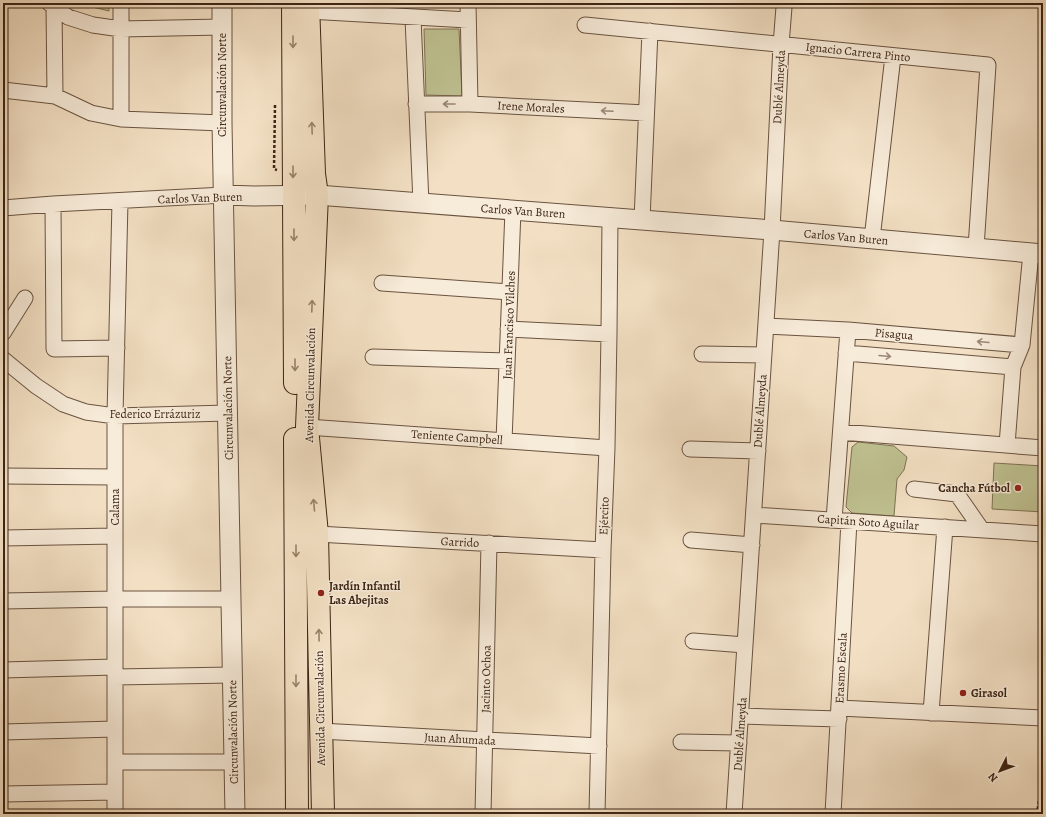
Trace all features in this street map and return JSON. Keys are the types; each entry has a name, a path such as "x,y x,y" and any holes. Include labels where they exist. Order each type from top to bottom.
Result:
{"main road":[{"name":"Avenida Circunvalación","path":"303,6 317,195 307,427 317,534 320,731 323,814"},
{"name":"Avenida Circunvalación","path":"297,814 294,196 303,6"}],"street":[{"path":"121,3 121,119"},
{"name":"Circunvalación Norte","path":"222,3 222,123 235,814"},
{"path":"468,3 470,104"},
{"path":"52,5 68,17 93,25 121,29 222,27"},
{"path":"52,5 55,96"},
{"path":"303,6 413,18 468,20"},
{"name":"Dublé Almeyda","path":"734,814 772,230 784,7"},
{"path":"413,18 421,203"},
{"name":"Ignacio Carrera Pinto","path":"585,25 988,65 976,248"},
{"path":"642,220 650,31"},
{"path":"872,239 893,56"},
{"path":"3,90 55,96 91,113 121,119 222,123"},
{"name":"Irene Morales","path":"416,104 470,104 646,113"},
{"name":"Carlos Van Buren","path":"3,208 224,195 317,195 772,230 1037,254"},
{"name":"Calama","path":"115,814 115,416 120,201"},
{"path":"53,204 54,349 117,348"},
{"name":"Juan Francisco Vilches","path":"504,440 513,210"},
{"name":"Ejército","path":"597,814 610,334 610,217"},
{"path":"1007,445 1013,367 1022,345 1037,254"},
{"path":"382,283 510,292"},
{"path":"3,333 26,298"},
{"name":"Pisagua","path":"766,326 848,330 1022,345"},
{"path":"508,329 610,334"},
{"path":"834,520 848,330"},
{"name":"Pisagua","path":"846,353 1013,367"},
{"path":"702,354 764,355"},
{"path":"373,357 507,362"},
{"name":"Federico Errázuriz","path":"3,359 36,386 63,404 86,412 115,416 228,413"},
{"name":"Teniente Campbell","path":"307,427 607,448"},
{"path":"840,432 1043,448"},
{"path":"690,449 758,451"},
{"path":"3,476 115,477"},
{"path":"914,489 957,494 982,530"},
{"name":"Capitán Soto Aguilar","path":"754,515 1043,534"},
{"name":"Erasmo Escala","path":"833,814 849,521"},
{"path":"931,713 945,527"},
{"name":"Garrido","path":"317,534 603,550"},
{"path":"3,538 115,536"},
{"path":"691,540 752,545"},
{"name":"Jacinto Ochoa","path":"483,814 489,543"},
{"path":"3,601 115,598 231,599"},
{"path":"693,641 745,645"},
{"path":"3,670 232,675"},
{"path":"741,716 931,713 1043,718"},
{"path":"3,732 115,729"},
{"name":"Juan Ahumada","path":"320,731 599,746"},
{"path":"681,742 739,743"},
{"path":"115,762 234,762"},
{"path":"3,794 115,792"}],"path":[{"path":"1036,814 1043,771"}],"green space":[{"path":"76,3 109,3 109,11"},
{"path":"424,29 459,29 462,96 426,95"},
{"path":"858,442 894,446 907,457 904,470 897,479 894,516 852,513 846,507 852,447"},
{"name":"Cancha Fútbol","path":"994,463 1043,466 1043,512 992,509"}],"place":[{"name":"Cancha Fútbol","path":"1018,488"},
{"name":"Jardín Infantil Las Abejitas","path":"321,593"},
{"name":"Girasol","path":"963,693"}]}
